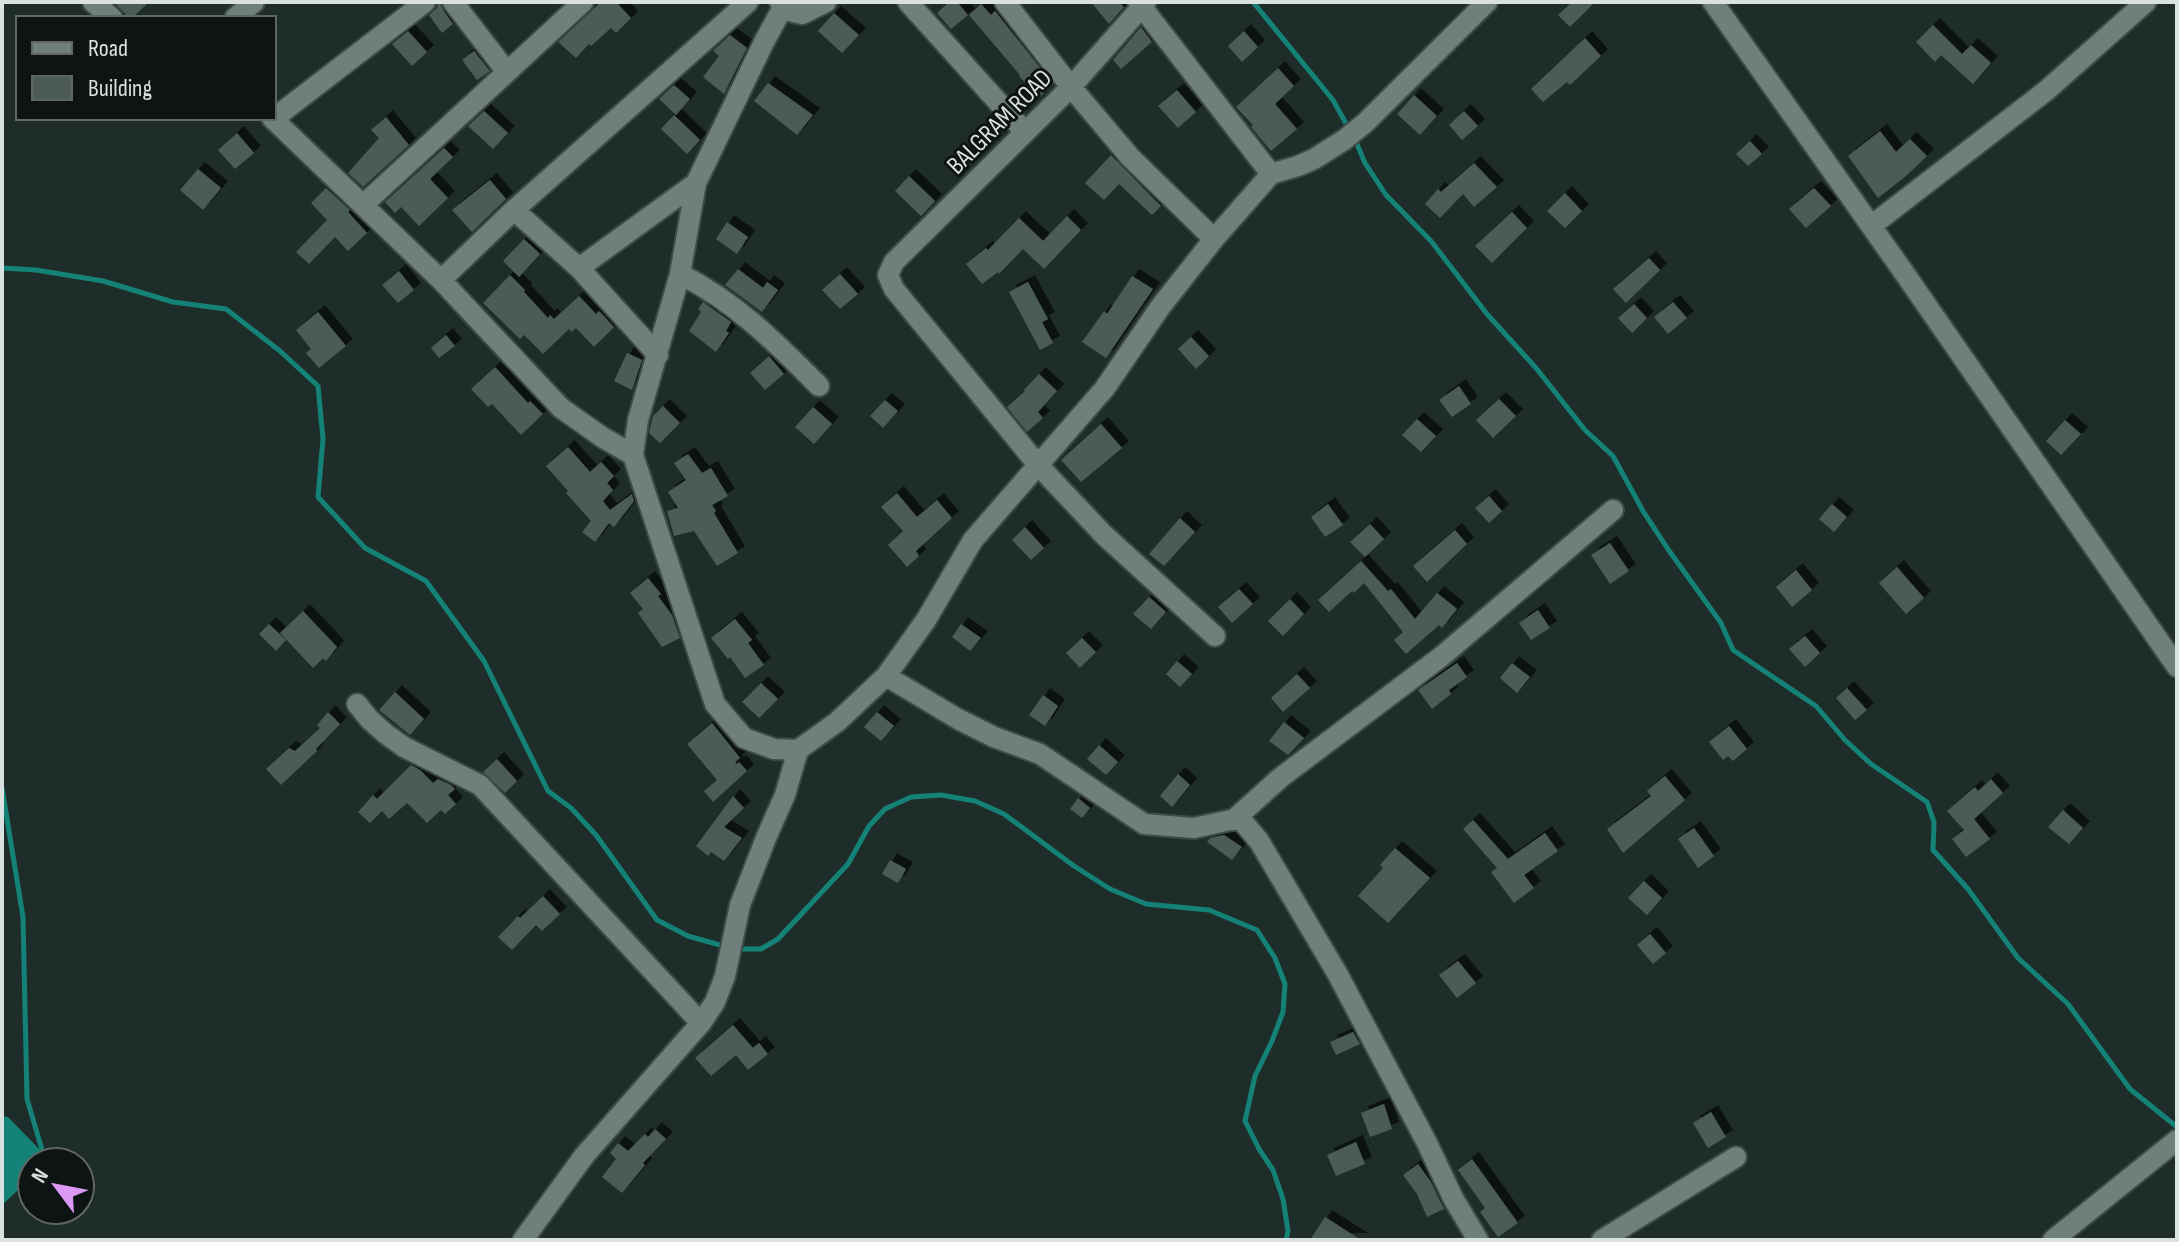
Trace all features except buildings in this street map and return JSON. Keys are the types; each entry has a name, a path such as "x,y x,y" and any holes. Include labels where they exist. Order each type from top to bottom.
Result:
{"street":[{"path":"93,2 110,16"},
{"path":"237,16 254,2"},
{"path":"276,116 425,2"},
{"path":"453,2 507,72"},
{"path":"363,205 583,2"},
{"path":"441,280 514,210 748,2"},
{"path":"826,2 802,14 781,6 696,183 680,274 638,420 633,455 715,704 744,738 774,749 798,750 837,722 886,676 926,620 973,540 1105,388 1161,306 1271,174 1298,166 1344,140 1487,2"},
{"path":"908,2 1025,132"},
{"path":"1005,2 1130,157 1214,239"},
{"path":"1713,2 2177,667"},
{"path":"1871,226 2047,90 2146,2"},
{"path":"1142,4 1271,174"},
{"name":"BALGRAM ROAD","path":"1038,465 894,289 888,275 894,262 1071,87 1142,4"},
{"path":"275,120 441,280 561,408 633,455"},
{"path":"579,268 696,183"},
{"path":"514,210 579,268 658,355"},
{"path":"680,274 705,287 760,327 819,386"},
{"path":"1038,465 1104,535 1215,636"},
{"path":"1478,1240 1453,1198 1337,973 1259,841 1238,816 1280,778 1442,656 1613,510"},
{"path":"886,676 958,719 994,737 1040,754 1144,824 1194,828 1240,818"},
{"path":"357,704 378,727 404,747 480,785 701,1023"},
{"path":"523,1240 584,1156 701,1023 715,1002 725,976 740,905 785,795 798,750"},
{"path":"2053,1240 2177,1140"},
{"path":"1602,1240 1736,1157"}],"shaded area":[{"path":"2,1116 8,1117 36,1146 16,1146 16,1192 3,1204"}],"waterway":[{"path":"1253,2 1333,100 1349,129"},
{"path":"1354,137 1365,163 1386,195 1431,241 1487,314 1536,368 1585,430 1613,456 1643,511 1721,623 1733,650 1816,706 1871,764 1927,802 1934,822 1933,850 1968,889 2018,958 2068,1004 2130,1089 2177,1127"},
{"path":"2,268 103,281 173,302 226,309 280,351 318,386 323,439 318,497 365,548 426,581 484,661 548,791 571,808 596,835 657,920 688,936 727,947"},
{"path":"2,788 23,917 27,1099 41,1146"},
{"path":"737,949 761,949 778,939 848,864 869,826 885,809 911,797 941,795 975,801 1004,814 1110,889 1146,904 1209,910 1257,930 1275,958 1285,984 1283,1012 1255,1076 1245,1121 1273,1170 1283,1199 1288,1231 1286,1240"}]}
